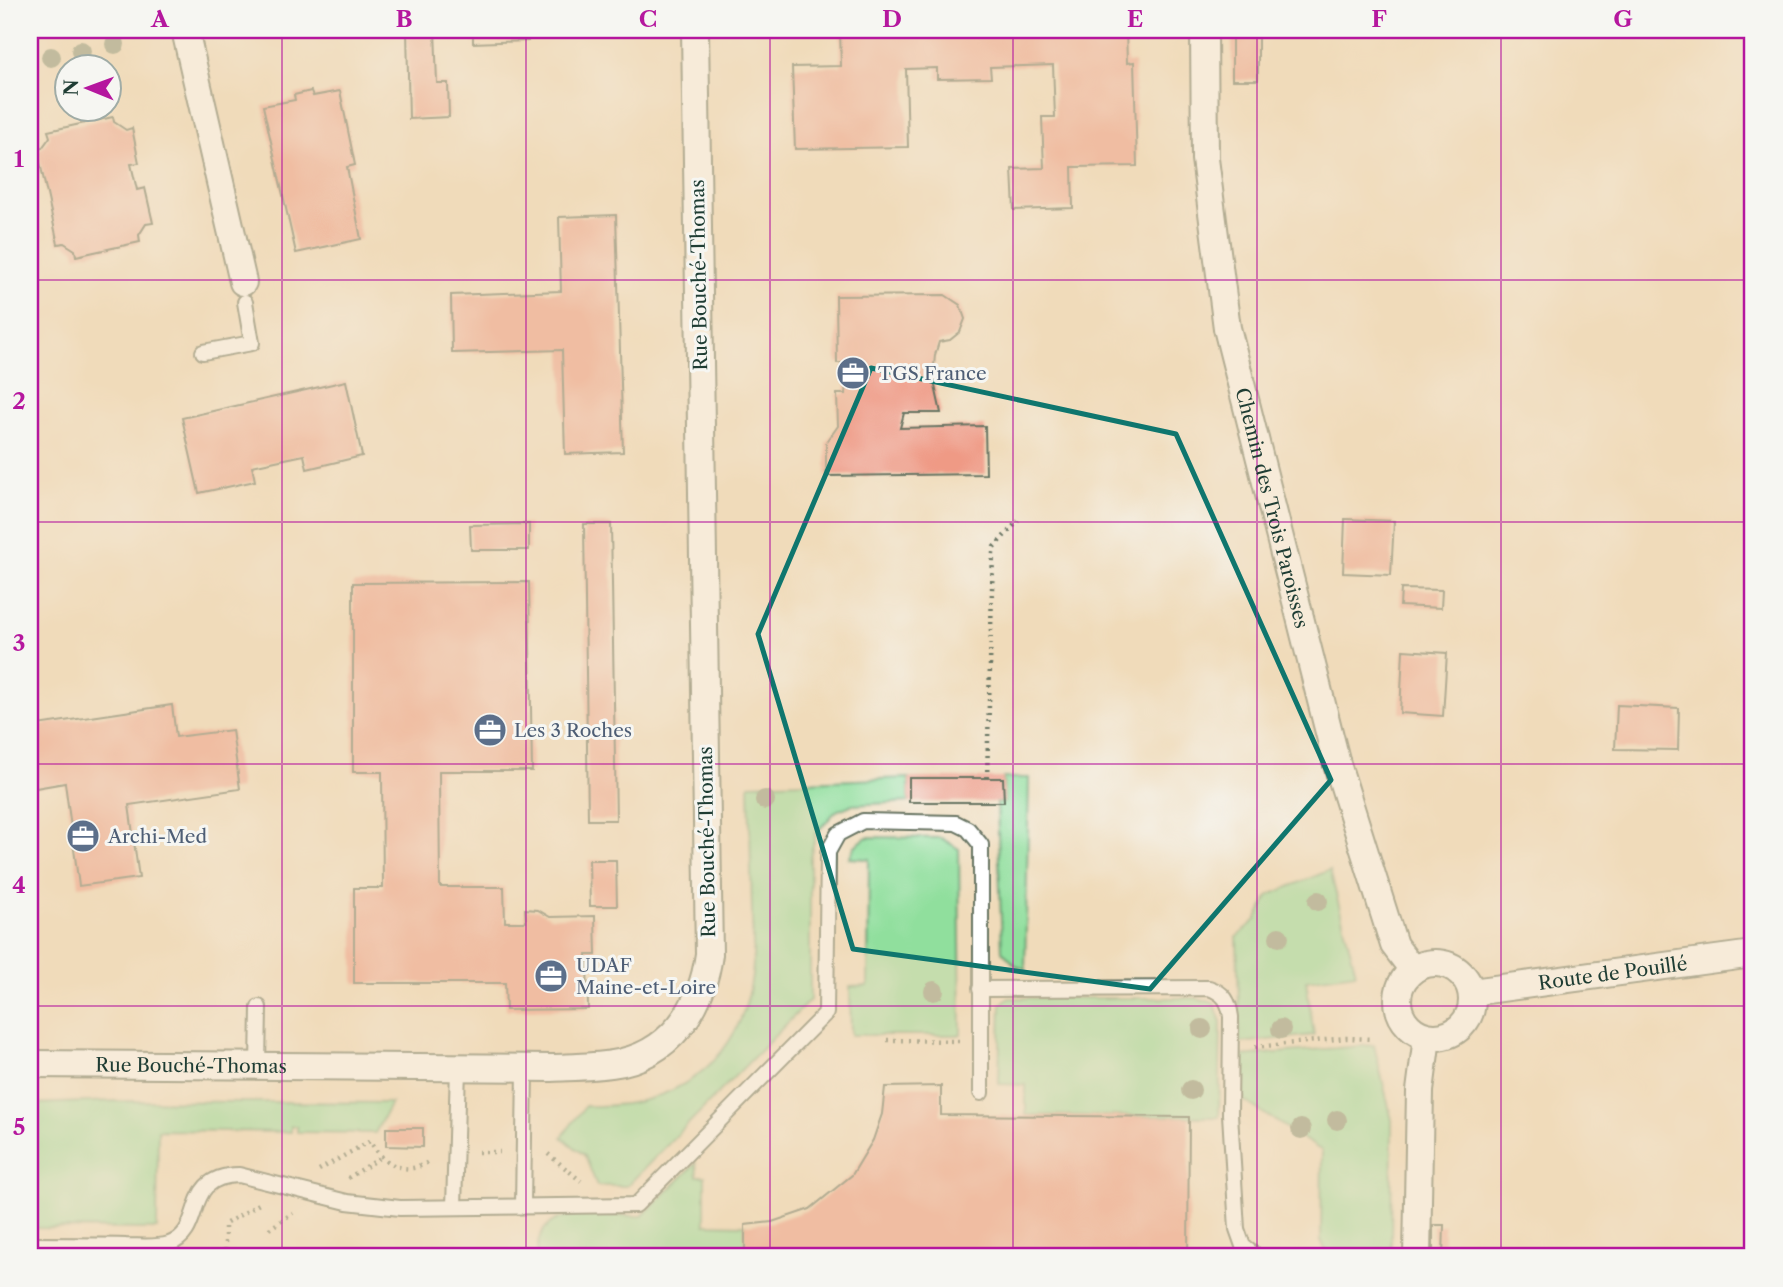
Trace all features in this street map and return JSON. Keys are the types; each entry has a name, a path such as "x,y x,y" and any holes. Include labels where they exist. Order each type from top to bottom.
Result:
{"street":[{"path":"185,30 244,292"},
{"name":"Rue Bouché-Thomas","path":"30,1064 525,1068 612,1064 653,1050 686,1020 699,999 709,954 695,30"},
{"name":"Chemin des Trois Paroisses","path":"1204,30 1205,159 1227,328 1336,764 1394,945 1413,970"},
{"name":"Route de Pouillé","path":"1472,992 1753,954"},
{"path":"1424,965 1448,965 1459,971 1472,992 1472,1004 1461,1027 1439,1038 1416,1032 1400,1014 1399,990 1413,970 1424,965"},
{"path":"1417,1257 1420,1091 1427,1037"}],"lane":[{"path":"203,352 252,343 244,292"},
{"path":"30,1245 169,1244 187,1229 198,1195 206,1185 227,1175 347,1202 400,1208 636,1205 825,1013 828,852 838,834 849,825 863,821 957,823 975,836 981,845 981,1093"},
{"path":"980,989 1209,988 1224,995 1230,1005 1230,1114 1237,1229 1243,1246 1257,1257"},
{"path":"258,1007 258,1066"},
{"path":"454,1207 458,1068"},
{"path":"523,1206 525,1068"}],"path":[{"path":"988,778 993,553 994,547 1018,521"},
{"path":"1231,1050 1346,1038 1372,1039"},
{"path":"887,1040 981,1042"}],"highlighted area":[{"path":"871,368 1176,434 1331,780 1150,989 853,949 758,634"}],"green space":[{"path":"909,778 909,802 851,805 836,811 816,833 810,857 810,1000 627,1186 597,1186 585,1156 562,1137 585,1106 646,1100 672,1090 696,1076 717,1057 733,1035 745,1008 753,961 749,784"},
{"path":"1003,778 1029,778 1025,969 1016,966 1002,951 997,802 1004,802"},
{"path":"867,837 941,838 959,849 961,1035 851,1035 850,987 868,986 869,859 849,858 855,846"},
{"path":"1330,870 1356,973 1306,980 1314,1035 1240,1043 1237,937 1256,920 1269,895"},
{"path":"1009,998 1197,998 1214,1003 1221,1022 1219,1117 1026,1115 1026,1085 999,1084 1001,1004"},
{"path":"1374,1045 1392,1120 1391,1257 1335,1257 1325,1249 1321,1240 1322,1151 1240,1098 1240,1056"},
{"path":"117,1101 391,1103 375,1133 297,1132 297,1126 291,1126 291,1132 158,1130 157,1229 30,1228 30,1104"},
{"path":"696,1163 697,1176 705,1176 705,1224 745,1225 745,1257 537,1257 539,1239 547,1226 574,1215 642,1216"}],"building":[{"path":"407,30 435,30 437,83 448,83 449,117 409,119"},
{"path":"473,30 528,30 528,41 473,43"},
{"path":"840,30 1126,30 1127,63 1134,62 1137,166 1072,167 1073,208 1014,210 1012,169 1044,168 1042,117 1055,117 1053,65 990,67 991,78 937,79 937,68 906,69 908,147 795,149 792,67 841,66"},
{"path":"1232,35 1258,36 1258,80 1232,80"},
{"path":"311,91 313,96 340,91 355,165 347,167 361,239 296,253 263,106 295,100 294,95"},
{"path":"90,122 114,122 126,130 132,128 139,163 131,164 137,190 145,188 153,223 146,224 139,235 140,242 76,256 75,250 64,243 58,244 37,149 42,148 50,137 48,131"},
{"path":"616,215 623,452 565,454 562,350 452,353 451,295 561,291 559,217"},
{"path":"945,295 960,305 965,319 960,332 950,340 939,342 935,355 933,377 941,413 904,413 900,428 985,426 986,474 826,476 826,443 838,426 837,394 845,394 846,386 844,363 837,363 836,296"},
{"path":"346,381 362,456 307,469 304,455 252,466 255,481 199,493 182,418"},
{"path":"1345,519 1394,521 1391,575 1343,573"},
{"path":"529,524 529,550 471,550 470,525"},
{"path":"584,524 611,524 616,820 588,820"},
{"path":"529,582 532,771 439,771 440,887 504,887 505,922 526,922 525,909 538,910 550,917 595,916 596,955 587,955 588,1009 506,1010 505,983 354,983 354,888 383,888 382,772 353,772 353,583"},
{"path":"1401,589 1442,590 1441,608 1400,606"},
{"path":"1403,650 1447,653 1443,716 1400,713"},
{"path":"172,705 176,737 232,730 240,789 129,805 139,878 79,886 65,783 30,789 30,726"},
{"path":"1617,705 1679,708 1678,750 1615,749"},
{"path":"909,778 1003,778 1004,802 909,802"},
{"path":"589,860 616,860 617,906 590,906"},
{"path":"941,1086 941,1115 1189,1117 1188,1257 745,1257 745,1225 772,1222 810,1209 852,1175 873,1140 882,1114 885,1087"},
{"path":"386,1128 423,1128 423,1147 386,1146"},
{"path":"1433,1225 1444,1225 1443,1257 1433,1257"}],"place":[{"name":"TGS France","path":"853,373"},
{"name":"Les 3 Roches","path":"490,730"},
{"name":"Archi-Med","path":"83,836"},
{"name":"UDAF Maine-et-Loire","path":"551,976"}]}
